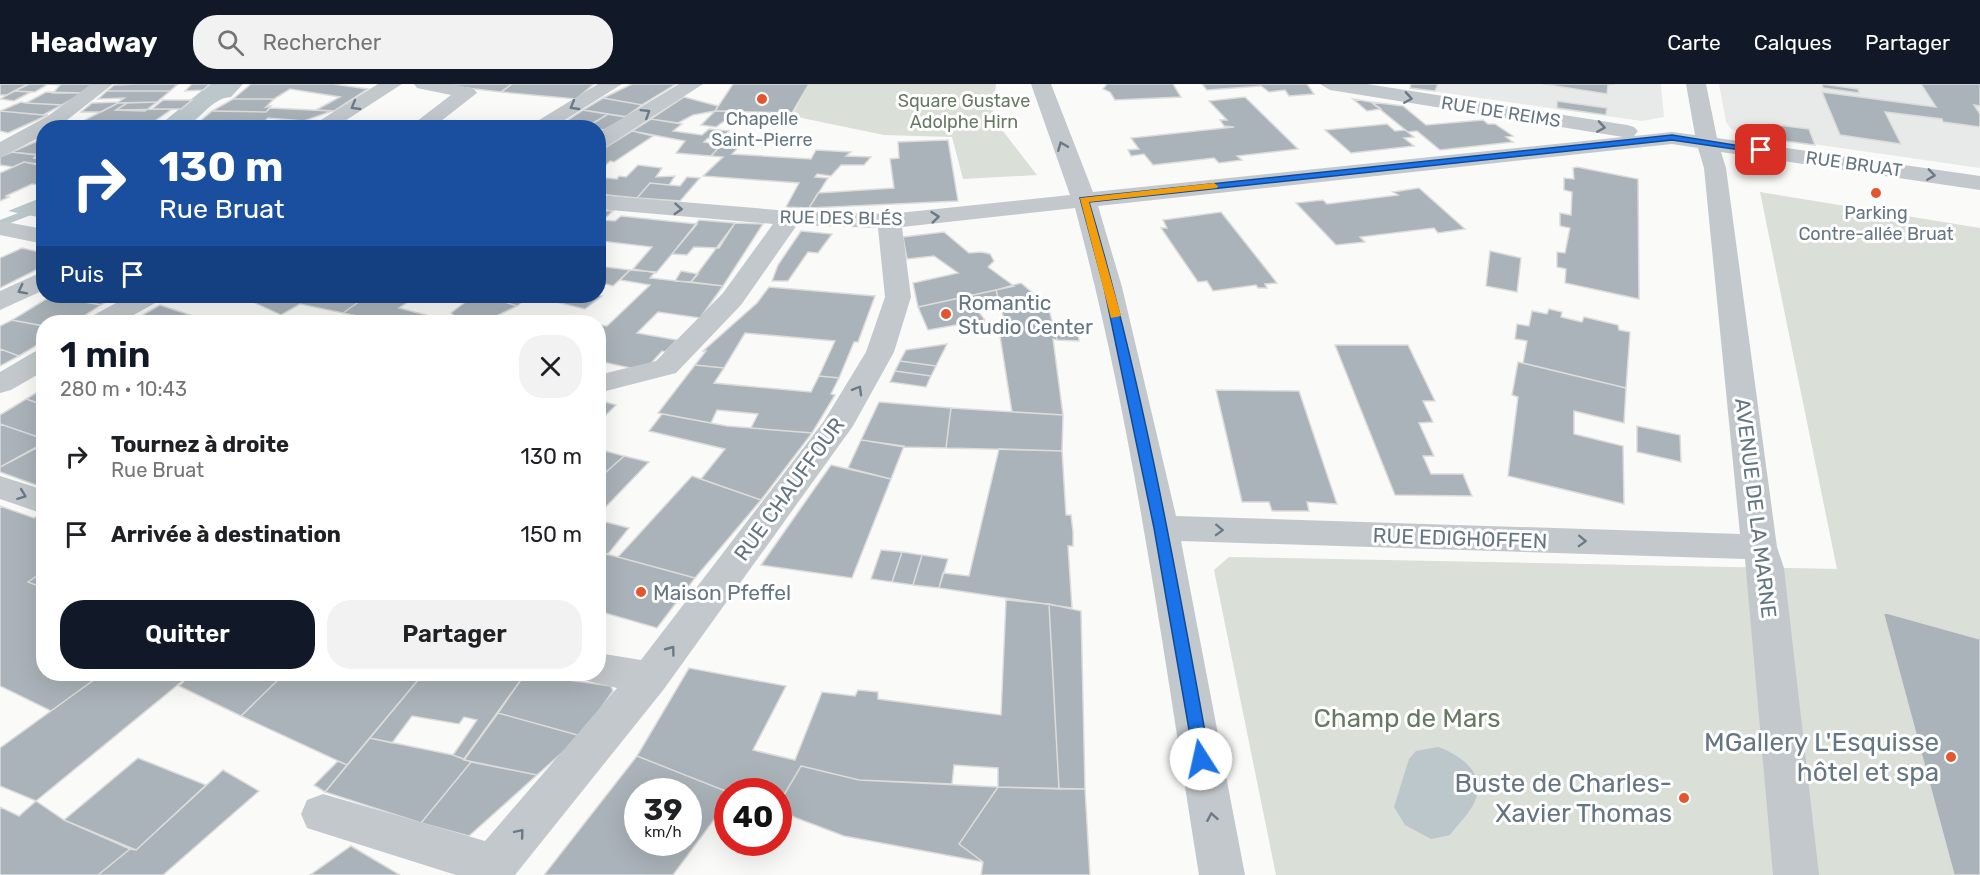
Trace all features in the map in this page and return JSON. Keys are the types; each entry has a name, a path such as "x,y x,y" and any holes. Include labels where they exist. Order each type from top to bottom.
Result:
{"street":[{"path":"56,120 103,84"},
{"path":"331,120 392,84"},
{"path":"424,84 467,93 429,120"},
{"path":"550,120 612,84"},
{"path":"606,137 693,84"},
{"path":"1041,84 1084,200 1109,287 1161,528 1222,875"},
{"name":"RUE DE REIMS","path":"1330,84 1672,138"},
{"name":"AVENUE DE LA MARNE","path":"1696,84 1707,142 1715,168 1759,547 1766,568 1796,875"},
{"path":"0,151 36,131"},
{"name":"RUE BRUAT","path":"1084,200 1672,138 1980,183"},
{"name":"RUE DES BLÉS","path":"606,203 790,218 889,222 1084,200"},
{"path":"606,382 666,368 732,300 790,218"},
{"name":"RUE CHAUFFOUR","path":"323,814 487,870 650,678 837,426 880,352 898,297 889,222"},
{"path":"0,228 36,236"},
{"path":"0,302 36,283"},
{"path":"114,315 136,303"},
{"path":"0,384 36,362"},
{"path":"0,487 36,500"},
{"name":"RUE EDIGHOFFEN","path":"1161,528 1759,547"},
{"path":"606,670 650,678"}],"shaded area":[{"path":"210,84 243,84 231,97 218,101 196,120 166,120"},
{"path":"1411,84 1661,84 1664,117 1642,121 1410,88"},
{"path":"1719,84 1980,84 1980,168 1744,134 1731,129 1726,122"},
{"path":"36,200 36,217 8,211"},
{"path":"1438,747 1469,766 1478,782 1478,791 1470,810 1450,835 1431,839 1405,825 1394,807 1409,759 1416,751"}],"green space":[{"name":"Square Gustave Adolphe Hirn","path":"809,84 996,84 992,117 1037,175 963,179 952,137 884,135 792,116"},
{"name":"Champ de Mars","path":"1760,192 1980,228 1980,875 1276,875 1214,570 1229,557 1837,569"}],"building":[{"path":"0,84 29,84 7,95 0,95"},
{"path":"28,84 48,84 35,92 14,91"},
{"path":"48,84 94,84 83,93 53,93 60,85"},
{"path":"178,84 170,91 107,91 114,85"},
{"path":"192,84 210,84 203,90 185,91"},
{"path":"251,84 333,84 368,89 334,111 316,110 340,97 290,89 274,99 233,99"},
{"path":"453,84 512,84 501,92 450,86"},
{"path":"512,84 594,84 576,99 501,92"},
{"path":"632,84 676,84 642,105 603,98"},
{"name":"Chapelle Saint-Pierre","path":"733,84 809,84 792,113 715,111"},
{"path":"1107,84 1173,84 1181,97 1115,100 1110,92 1103,89"},
{"path":"1202,84 1307,84 1314,94 1289,96 1285,90 1269,92 1261,86 1207,90"},
{"path":"1411,84 1438,84 1435,91 1410,88"},
{"path":"1543,84 1615,84 1608,85 1607,94"},
{"path":"1822,84 1858,89 1859,93 1823,88"},
{"path":"1921,84 1980,84 1980,106 1974,105 1980,114 1980,127 1943,122 1942,119 1885,112 1901,144 1840,135 1822,92 1936,107"},
{"path":"14,91 31,92 14,101 0,99"},
{"path":"107,91 170,91 157,102 118,103 101,112 81,112 92,103 118,102 124,98 98,99"},
{"path":"46,92 83,93 62,105 26,103"},
{"path":"684,97 718,106 715,111 693,115 678,123 651,119"},
{"path":"1245,97 1298,149 1237,156 1242,160 1219,163 1214,158 1153,165 1144,154 1131,156 1128,150 1139,149 1131,138 1234,127 1224,126 1220,120 1227,120 1209,101"},
{"path":"603,98 642,105 625,117 583,110"},
{"path":"233,99 274,99 266,107 271,106 266,112 212,111"},
{"path":"1353,99 1371,102 1381,109 1367,111"},
{"path":"163,100 192,100 181,109 152,109"},
{"path":"1557,101 1607,108 1606,115 1557,108"},
{"path":"21,102 62,105 43,115 0,111"},
{"path":"157,102 145,111 116,110 127,103"},
{"path":"1371,102 1403,106 1426,125 1483,120 1488,124 1495,124 1513,136 1506,137 1513,142 1440,150 1417,131 1408,132"},
{"path":"118,103 127,103 116,110 172,109 156,120 85,120"},
{"path":"270,108 332,111 307,120 268,118 266,120 201,120 212,111 266,112"},
{"path":"583,110 608,114 598,120 568,120"},
{"path":"0,111 48,115 8,133 0,131"},
{"path":"715,111 738,111 716,127 701,125"},
{"path":"608,114 628,117 606,129 606,120 598,120"},
{"path":"651,119 682,124 673,131 702,135 709,129 729,131 721,140 708,138 704,142 721,145 711,156 676,153 685,141 632,131"},
{"path":"1387,124 1395,131 1405,130 1414,137 1404,138 1414,146 1351,153 1325,130"},
{"path":"1778,125 1809,129 1815,145 1784,141"},
{"path":"632,131 653,136 606,165 606,147"},
{"path":"948,140 958,201 809,208 818,193 894,188 890,159 899,158 898,142"},
{"path":"36,142 36,155 12,152"},
{"path":"721,145 740,146 732,154 811,159 816,150 851,152 846,156 871,157 864,165 841,165 831,176 817,174 815,177 828,178 809,208 786,207 799,183 703,176 723,157 711,156"},
{"path":"12,152 36,155 33,158 36,158 36,164 24,162 13,167 0,165 0,157"},
{"path":"24,162 36,164 36,185 32,184 0,201 0,173"},
{"path":"638,165 662,168 656,177 675,176 669,185 650,183 637,198 606,195 606,178 626,177"},
{"path":"1573,168 1638,179 1639,299 1565,283 1566,269 1557,267 1557,252 1565,253 1570,228 1560,226 1560,213 1571,215 1572,192 1564,190 1564,178 1574,179"},
{"path":"687,177 700,178 680,201 637,198 650,183 680,186"},
{"path":"1419,188 1465,229 1438,233 1434,228 1360,237 1365,242 1336,245 1296,203 1323,200 1327,204 1398,195 1393,192"},
{"path":"606,211 613,211 606,218"},
{"path":"1221,212 1277,283 1265,284 1267,288 1258,288 1256,285 1213,291 1207,281 1198,282 1161,228 1167,228 1163,220"},
{"path":"621,216 697,224 656,273 633,269 652,247 606,242 606,220 615,221"},
{"path":"699,220 735,223 719,248 694,247 687,255 672,254"},
{"path":"735,223 763,224 723,286 691,282"},
{"path":"801,231 832,234 818,253 808,252 788,281 772,281 778,265"},
{"path":"944,232 969,253 990,254 994,261 988,267 1014,286 918,307 913,283 958,273 934,256 907,259 903,237"},
{"path":"22,248 36,251 36,270 0,288 0,258"},
{"path":"1490,251 1521,258 1517,292 1486,286"},
{"path":"606,267 630,270 613,286 606,284"},
{"path":"630,270 655,272 650,278 723,286 700,318 658,312 637,333 677,340 665,352 662,351 644,371 606,363 606,326 650,285 620,280"},
{"path":"681,271 698,274 691,282 675,281"},
{"path":"1021,283 1048,306 1057,340 1053,339 1063,415 1012,412 1000,336 994,331 1007,330 996,290"},
{"path":"769,287 875,296 858,342 854,342 839,378 819,376 835,341 745,333 724,368 695,365 706,351 703,351 757,303"},
{"path":"996,290 1000,306 977,310 985,320 928,330 918,307"},
{"path":"40,303 101,305 86,315 36,315 36,324 12,320"},
{"path":"255,303 357,303 343,313 300,304 281,315"},
{"path":"357,303 406,303 399,308 426,315 352,315 343,313"},
{"path":"464,303 508,303 517,306 498,315 453,315 451,313"},
{"path":"560,303 593,303 585,309"},
{"path":"160,305 190,315 142,315"},
{"path":"1549,309 1562,312 1561,317 1582,322 1584,317 1618,325 1619,330 1630,332 1626,388 1523,363 1527,341 1515,339 1517,324 1529,326 1532,311 1547,314"},
{"path":"12,320 36,324 36,346 19,356 0,349 0,326"},
{"path":"1060,332 1078,332 1079,341 1057,340 1056,336"},
{"path":"947,344 936,366 900,361 906,350"},
{"path":"1335,345 1408,345 1435,401 1423,401 1433,422 1419,423 1434,456 1423,456 1431,474 1463,474 1472,496 1395,495"},
{"path":"0,349 19,356 0,366"},
{"path":"900,361 936,366 931,376 895,371"},
{"path":"1518,362 1626,388 1624,423 1574,411 1574,434 1623,446 1624,504 1508,476 1518,397 1512,395"},
{"path":"695,365 724,368 714,383 811,392 819,376 839,378 831,394 835,395 812,433 751,428 758,414 717,410 711,423 658,413"},
{"path":"895,371 931,376 926,387 890,382"},
{"path":"1216,390 1299,391 1337,504 1307,502 1309,511 1272,511 1269,502 1242,502"},
{"path":"36,393 36,402 26,399"},
{"path":"26,399 36,402 36,436 0,424 0,415"},
{"path":"606,402 616,405 606,415"},
{"path":"879,402 951,408 946,448 904,447 861,440"},
{"path":"951,408 1063,415 1062,451 946,448"},
{"path":"662,414 727,426 812,433 761,500 701,479 725,449 649,431"},
{"path":"0,424 36,436 36,447 0,467"},
{"path":"1637,426 1680,435 1681,462 1637,452"},
{"path":"861,440 904,446 891,479 848,468"},
{"path":"36,448 36,485 0,472 0,467"},
{"path":"999,449 1062,451 1066,515 1071,515 1073,532 1073,546 1068,546 1072,608 939,588 943,573 969,576"},
{"path":"606,451 624,456 606,472"},
{"path":"624,456 649,462 606,507 606,472"},
{"path":"831,465 891,479 852,578 761,565"},
{"path":"692,476 761,500 695,578 618,557"},
{"path":"0,506 34,518 36,517 36,576 28,582 36,585 36,681 92,681 51,711 0,686"},
{"path":"606,522 629,528 606,554"},
{"path":"881,550 902,552 892,582 871,579"},
{"path":"902,552 922,555 913,585 892,582"},
{"name":"Maison Pfeffel","path":"606,554 695,578 657,628 606,613"},
{"path":"922,555 948,559 939,588 913,585"},
{"path":"36,576 36,585 28,582"},
{"path":"1006,600 1049,604 1059,789 998,787 998,768 954,765 952,784 859,780 801,766 792,781 792,778 714,778 714,786 702,782 702,778 693,778 637,756 689,668 786,686 753,750 795,760 822,692 855,696 858,690 878,692 878,699 1001,715"},
{"path":"1049,604 1081,611 1085,789 1059,789"},
{"name":"MGallery L'Esquisse hôtel et spa","path":"1883,612 1980,639 1980,875 1954,875"},
{"path":"92,681 182,681 36,801 0,786 0,748"},
{"path":"184,681 277,681 241,716 179,686"},
{"path":"277,681 417,681 347,765 241,716"},
{"path":"417,681 520,681 464,759 453,755 477,720 464,717 459,724 412,716 392,743 370,738"},
{"path":"520,681 575,681 611,686 613,691 581,736 498,713"},
{"path":"498,713 581,736 537,775 464,760"},
{"path":"370,738 453,755 471,762 421,823 325,792"},
{"path":"637,756 693,778 624,778 624,856 687,856 673,875 544,875"},
{"path":"138,758 206,785 136,850 64,820"},
{"path":"338,761 347,765 325,792 314,785"},
{"path":"471,762 537,775 469,836 421,823"},
{"path":"801,766 859,780 998,787 959,844 983,862 844,836 792,816 792,781"},
{"path":"223,770 259,791 163,875 98,875 130,849 136,850"},
{"path":"702,782 714,786 714,820 702,836"},
{"path":"998,787 1085,789 1090,875 981,875 983,862 959,844"},
{"path":"36,801 64,820 130,849 98,875 0,875 0,807 19,816"},
{"path":"351,846 400,875 310,875"}],"waterway":[{"path":"0,224 36,209"}],"slow traffic":[{"path":"1115,316 1084,200 1214,186"}],"place":[{"name":"Chapelle Saint-Pierre","path":"762,99"},
{"name":"Parking Contre-allée Bruat","path":"1876,193"},
{"name":"Romantic Studio Center","path":"946,314"},
{"name":"Maison Pfeffel","path":"641,592"},
{"name":"MGallery L'Esquisse hôtel et spa","path":"1951,757"},
{"name":"Buste de Charles- Xavier Thomas","path":"1684,798"}],"route":[{"path":"1201,759 1161,528 1109,287 1084,200 1672,138 1761,150"}]}
